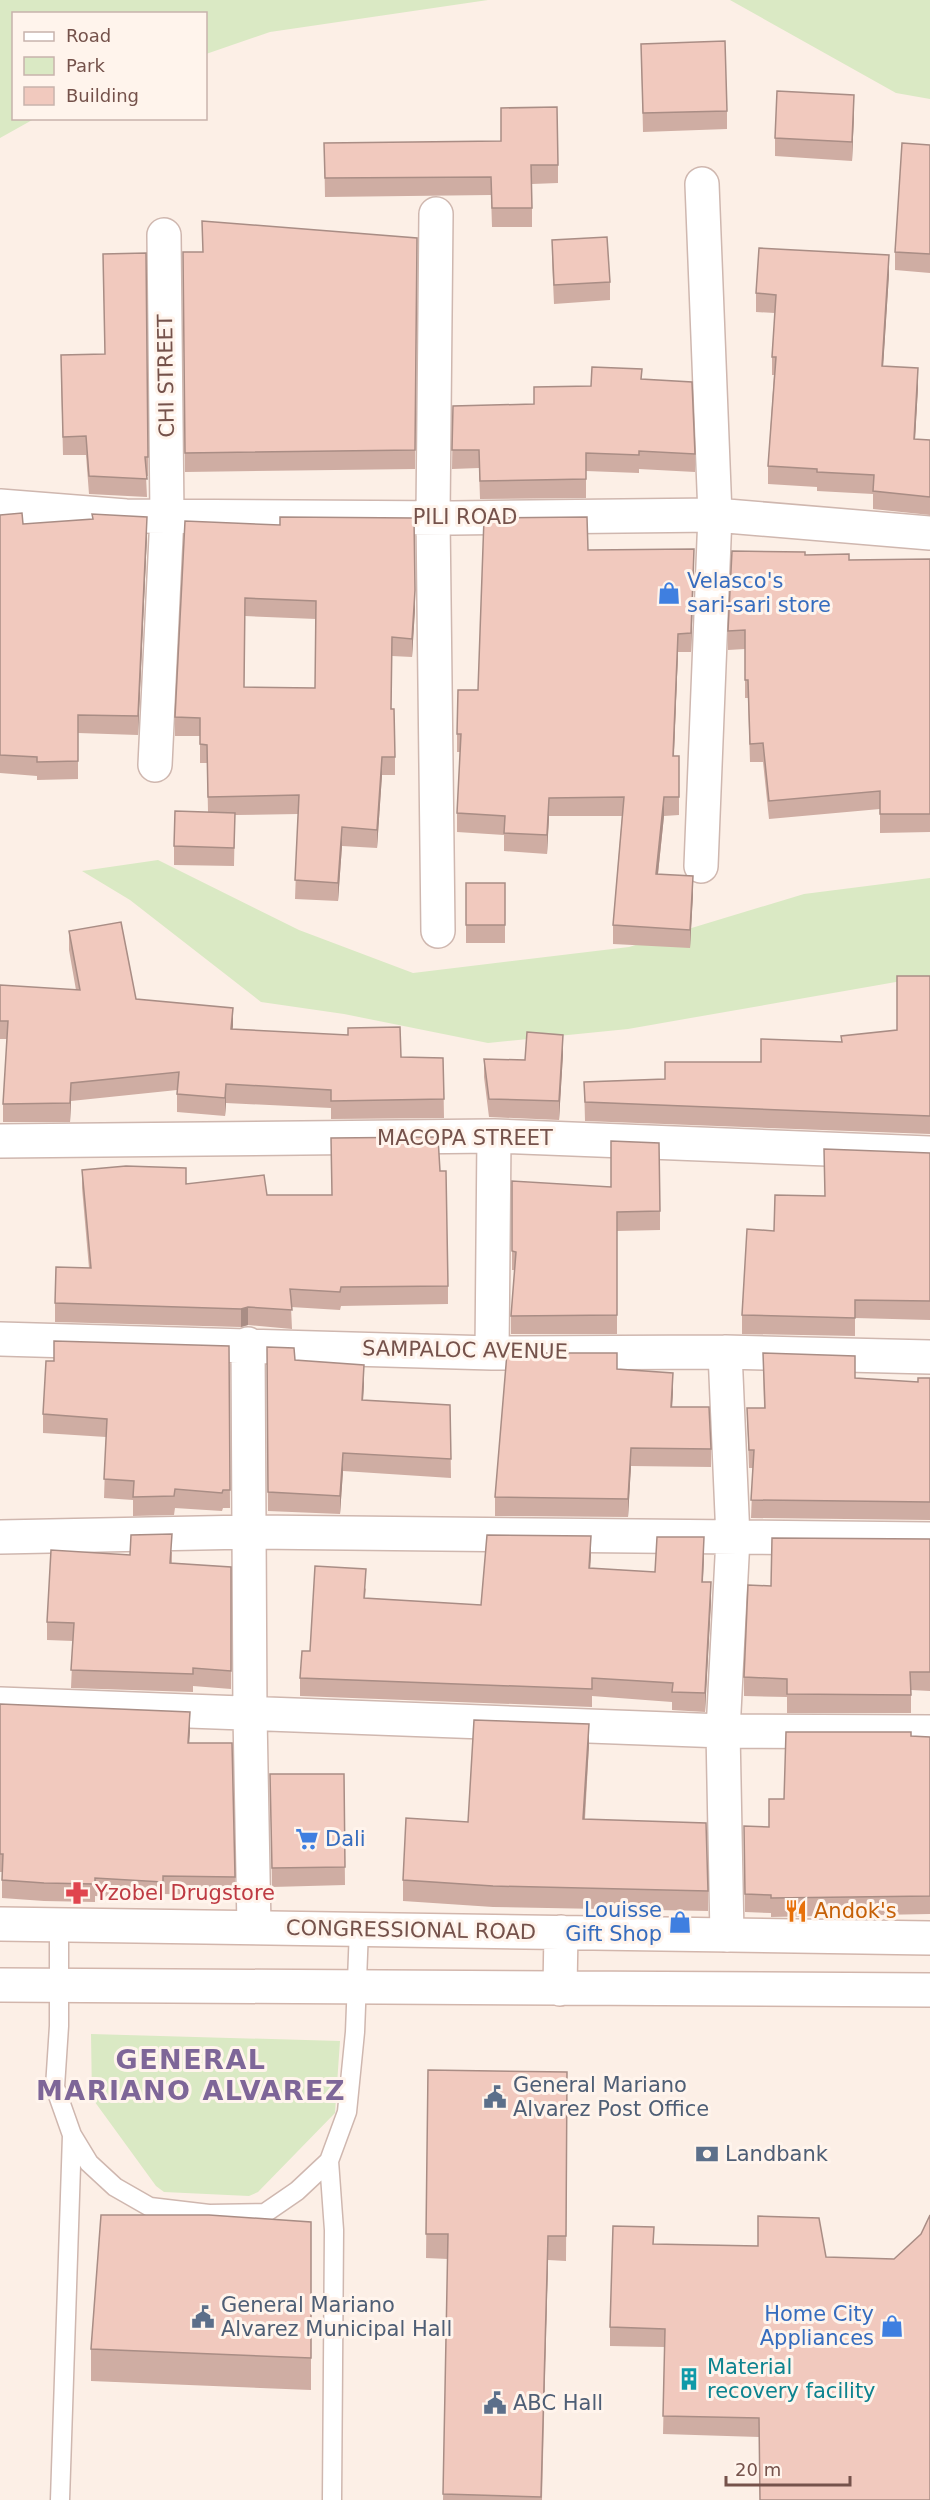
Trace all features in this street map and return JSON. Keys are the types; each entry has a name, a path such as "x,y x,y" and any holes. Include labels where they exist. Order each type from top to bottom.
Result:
{"street":[{"path":"701,866 715,515 702,184"},
{"path":"436,214 433,518 438,931"},
{"name":"CHI STREET","path":"155,765 167,516 164,235"},
{"name":"PILI ROAD","path":"0,506 126,516 433,518 715,515 930,533"},
{"path":"492,1353 494,1136"},
{"name":"MACOPA STREET","path":"0,1141 494,1136 930,1153"},
{"name":"SAMPALOC AVENUE","path":"0,1338 492,1353 725,1352 930,1357"},
{"path":"248,1344 250,1715 254,1927"},
{"path":"725,1352 733,1538 723,1731 727,1935"},
{"path":"0,1537 249,1532 930,1539"},
{"path":"0,1704 723,1731 930,1732"},
{"name":"CONGRESSIONAL ROAD","path":"0,1924 930,1938"},
{"path":"560,1989 561,1932"},
{"path":"0,1985 930,1990"}],"lane":[{"path":"59,1924 60,1985 54,2086 72,2135 89,2163 116,2187 150,2207 209,2214 264,2213 297,2191 329,2161"},
{"path":"332,2500 334,2230 329,2161 347,2112 357,1988 359,1929"},
{"path":"60,2500 72,2135"}],"green space":[{"path":"0,0 488,0 270,32 207,54 207,12 12,12 12,120 32,120 0,138"},
{"path":"730,0 930,0 930,99 896,93"},
{"path":"158,860 299,930 413,973 629,947 804,894 930,878 930,976 628,1029 488,1043 344,1014 261,1002 130,900 82,871"},
{"path":"91,2034 340,2041 335,2113 258,2192 249,2196 164,2192 156,2186 92,2098"}],"building":[{"path":"725,41 727,111 643,113 641,44"},
{"path":"777,91 854,95 852,142 775,138"},
{"path":"557,107 558,165 531,165 532,208 492,208 491,177 325,178 324,143 501,141 501,108"},
{"path":"902,143 930,145 930,254 895,252"},
{"path":"202,221 417,238 415,450 185,453 183,252 203,252"},
{"path":"607,237 610,282 554,285 552,240"},
{"path":"759,248 889,255 882,366 918,368 914,439 930,440 930,497 873,491 874,475 817,472 817,469 768,466 776,357 772,357 776,295 756,293"},
{"path":"146,253 148,457 145,457 147,479 89,476 86,436 63,437 61,355 105,354 103,254"},
{"path":"592,367 642,369 641,379 692,382 695,454 639,451 639,455 586,453 586,479 480,481 479,450 452,450 453,406 534,404 534,387 591,386"},
{"path":"22,513 23,524 93,519 92,514 147,517 138,716 78,715 78,761 37,762 37,757 0,755 0,515"},
{"path":"280,517 414,518 415,590 412,639 392,637 391,709 394,709 395,757 382,757 377,830 342,827 338,883 295,880 299,795 208,797 207,745 200,744 200,718 175,717 185,521 280,525","holes":["245,598 316,601 315,688 244,687"]},
{"path":"587,517 588,550 694,549 691,633 678,634 673,756 679,756 679,797 664,797 656,874 693,876 690,930 613,925 624,797 549,798 547,835 504,833 505,816 457,813 461,734 457,734 458,690 478,690 484,518"},
{"path":"732,551 805,552 805,555 849,554 849,560 930,559 930,814 880,814 880,791 769,801 763,743 750,744 748,680 745,680 745,630 728,631"},
{"path":"175,811 235,813 234,848 174,846"},
{"path":"466,883 505,883 505,925 466,925"},
{"path":"121,922 136,999 233,1008 231,1029 348,1035 348,1028 400,1027 401,1057 443,1058 444,1099 331,1101 331,1090 226,1084 225,1098 177,1094 179,1072 71,1083 70,1103 3,1104 8,1021 0,1021 0,985 80,990 69,931"},
{"path":"897,976 930,976 930,1116 585,1102 584,1082 665,1079 665,1062 761,1062 761,1039 842,1042 841,1036 897,1030"},
{"path":"527,1032 563,1035 559,1101 489,1099 484,1059 525,1060"},
{"path":"438,1137 440,1171 446,1171 448,1286 341,1287 340,1292 290,1289 292,1310 55,1303 56,1267 91,1268 82,1170 126,1166 186,1168 186,1184 264,1175 267,1195 332,1195 331,1138"},
{"path":"611,1141 659,1143 660,1211 617,1212 617,1315 511,1316 516,1252 512,1251 512,1181 611,1187"},
{"path":"824,1149 930,1153 930,1301 855,1300 855,1318 742,1315 747,1229 774,1231 775,1195 825,1196"},
{"path":"54,1341 229,1346 230,1490 223,1490 222,1493 175,1489 174,1496 133,1497 134,1481 104,1479 107,1419 43,1414 46,1361 54,1361"},
{"path":"267,1347 294,1348 295,1360 364,1365 362,1400 450,1405 451,1459 343,1453 340,1496 268,1492"},
{"path":"507,1353 617,1353 617,1369 673,1373 671,1407 709,1407 711,1449 631,1448 628,1499 495,1497"},
{"path":"763,1353 855,1356 855,1378 918,1382 918,1378 930,1378 930,1502 751,1500 754,1450 749,1450 747,1408 765,1408"},
{"path":"172,1534 170,1563 231,1567 231,1671 193,1668 193,1674 71,1670 74,1623 47,1622 51,1550 130,1555 131,1535"},
{"path":"487,1535 591,1536 589,1568 655,1572 657,1537 704,1537 702,1582 711,1582 705,1693 672,1692 673,1683 592,1678 592,1689 300,1678 302,1651 310,1651 315,1566 366,1569 364,1598 481,1605"},
{"path":"772,1538 930,1539 930,1672 910,1672 911,1695 787,1694 787,1679 744,1677 748,1585 771,1586"},
{"path":"0,1704 190,1712 188,1743 232,1743 235,1877 163,1876 163,1882 95,1878 95,1884 2,1880"},
{"path":"474,1720 589,1724 583,1819 706,1823 708,1891 493,1886 403,1880 406,1818 468,1822"},
{"path":"786,1732 911,1732 911,1736 930,1737 930,1896 771,1898 771,1895 745,1894 744,1826 769,1827 769,1799 784,1799"},
{"name":"Dali","path":"270,1774 344,1774 345,1867 272,1868"},
{"path":"428,2070 567,2072 566,2236 548,2236 541,2497 443,2494 448,2234 426,2234"},
{"name":"General Mariano Alvarez Municipal Hall","path":"101,2215 209,2215 311,2222 311,2358 91,2349"},
{"path":"930,2215 930,2500 760,2500 759,2418 663,2416 665,2329 610,2327 613,2226 654,2227 653,2244 758,2246 758,2216 819,2218 826,2257 894,2259 921,2234"}],"place":[{"name":"Velasco's sari-sari store","path":"669,593"},
{"name":"Dali","path":"307,1839"},
{"name":"Yzobel Drugstore","path":"77,1893"},
{"name":"Andok's","path":"796,1911"},
{"name":"Louisse Gift Shop","path":"680,1922"},
{"name":"General Mariano Alvarez Post Office","path":"495,2097"},
{"name":"Landbank","path":"707,2154"},
{"name":"General Mariano Alvarez Municipal Hall","path":"203,2317"},
{"name":"Home City Appliances","path":"892,2326"},
{"name":"Material recovery facility","path":"689,2379"},
{"name":"ABC Hall","path":"495,2403"}],"district":[{"name":"GENERAL MARIANO ALVAREZ","path":"191,2074"}]}
